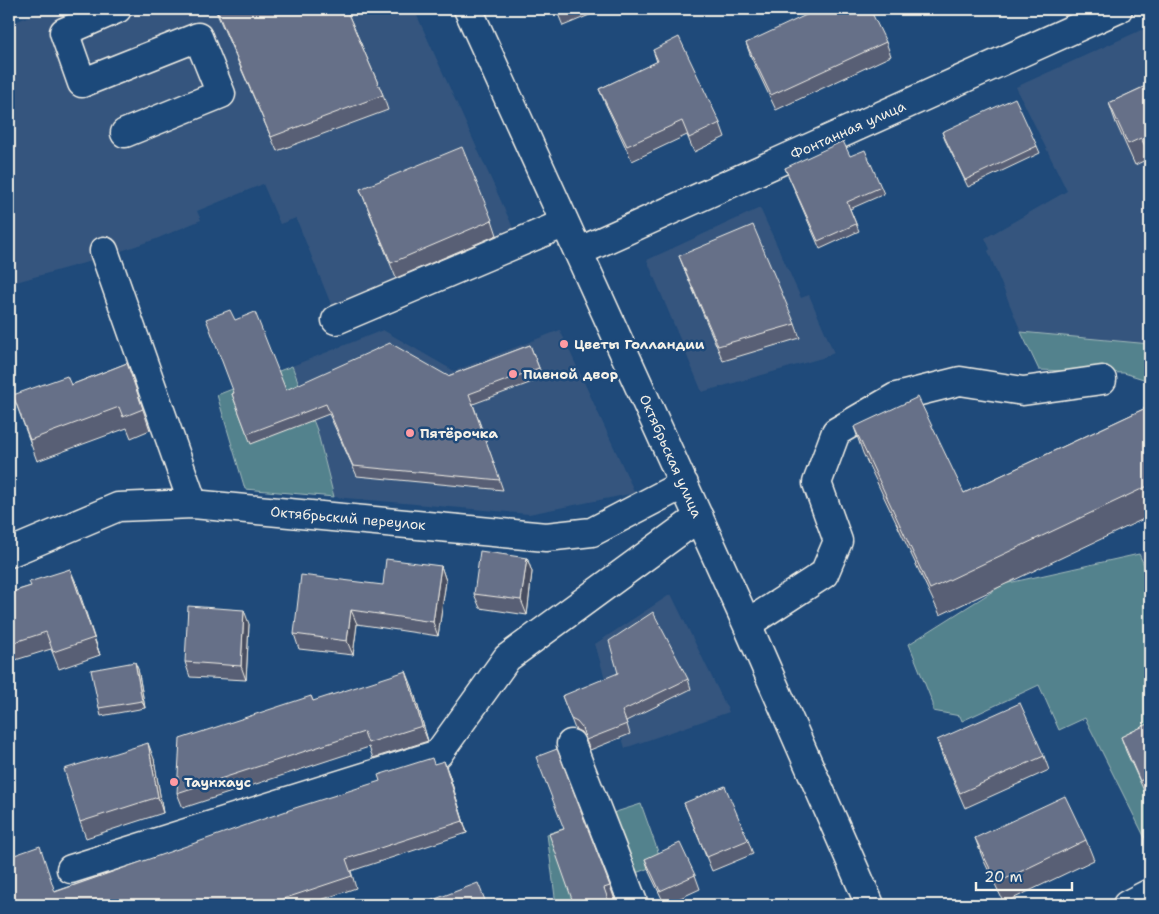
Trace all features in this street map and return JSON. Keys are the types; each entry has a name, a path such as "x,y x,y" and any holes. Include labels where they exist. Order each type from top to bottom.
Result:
{"street":[{"path":"117,9 64,32 82,83 198,37 221,94 125,133"},
{"name":"Октябрьская улица","path":"468,9 699,517 870,905"},
{"name":"Фонтанная улица","path":"578,252 1118,9"},
{"path":"336,320 565,223"},
{"path":"104,251 193,504"},
{"path":"747,624 824,574 838,540 817,483 836,432 896,397 960,382 1023,391 1102,380"},
{"name":"Октябрьский переулок","path":"9,553 118,507 193,504 546,537 592,532 684,484"},
{"path":"71,869 438,754 507,658 699,517"},
{"path":"571,744 634,905"},
{"path":"1127,905 1150,893"}],"shaded area":[{"path":"45,9 414,9 524,252 339,324 296,218 280,224 263,184 197,211 201,220 156,239 95,260 9,284 9,25"},
{"path":"1150,26 1150,344 1021,332 988,251 990,249 985,238 1067,191 1016,87"},
{"path":"760,208 801,298 809,295 834,353 702,392 647,260"},
{"path":"383,330 454,371 560,330 635,493 529,514 334,497 317,430 292,366"},
{"path":"1150,545 1150,578 1139,554"},
{"path":"671,594 729,712 625,748 595,644"}],"green space":[{"path":"1021,332 1150,344 1150,381 1124,373 1039,370"},
{"path":"292,366 317,430 334,497 245,489 217,395"},
{"path":"1139,554 1150,578 1150,848 1085,718 1059,730 1039,685 962,721 960,716 933,711 933,704 909,644 1004,584"},
{"path":"641,804 662,863 636,873 648,905 556,905 547,834"}],"building":[{"path":"216,9 346,9 383,95 271,137"},
{"path":"819,9 870,9 886,42 771,95 746,43"},
{"path":"679,37 720,123 689,138 682,121 627,146 599,89 658,61 653,50"},
{"path":"1150,84 1150,157 1141,138 1128,144 1109,103"},
{"path":"1015,98 1037,146 965,180 942,132"},
{"path":"843,141 850,156 865,150 881,187 847,202 856,224 818,241 785,168"},
{"path":"462,147 492,220 391,263 360,189"},
{"path":"753,225 795,324 718,346 679,256"},
{"path":"230,310 235,320 255,312 286,390 390,343 448,376 530,345 539,368 469,394 500,480 353,466 326,404 247,434 232,394 234,393 206,319"},
{"path":"127,363 143,409 123,417 119,407 30,440 13,395 67,376 71,385"},
{"path":"918,397 964,493 1150,406 1150,485 930,589 854,427"},
{"path":"480,551 527,558 521,600 474,594"},
{"path":"386,559 441,566 433,622 351,610 347,641 294,634 301,575 383,585"},
{"path":"70,569 94,638 53,652 46,632 9,644 9,593 31,586 29,582"},
{"path":"188,606 244,610 241,666 185,662"},
{"path":"653,612 688,679 622,711 627,724 586,740 582,728 571,719 562,696 618,673 609,641"},
{"path":"135,662 142,701 99,708 91,670"},
{"path":"406,671 422,726 368,743 364,732 177,793 180,739 311,696 313,701"},
{"path":"1020,703 1044,756 960,793 937,740"},
{"path":"1150,723 1150,776 1140,781 1121,737"},
{"path":"148,743 158,797 80,822 64,769"},
{"path":"557,749 610,886 604,888 610,905 574,905 549,834 564,829 536,757"},
{"path":"432,758 434,764 444,761 463,821 346,859 352,876 265,905 15,905 9,887 9,857 40,846 55,892 295,808 380,781 378,775"},
{"path":"725,786 748,840 707,857 684,803"},
{"path":"1065,796 1086,840 997,883 975,838"},
{"path":"680,843 695,875 660,891 645,859"},
{"path":"478,883 487,905 432,905 430,901"}],"place":[{"name":"Цветы Голландии","path":"564,344"},
{"name":"Пивной двор","path":"513,374"},
{"name":"Пятёрочка","path":"410,433"},
{"name":"Таунхаус","path":"174,782"}]}
